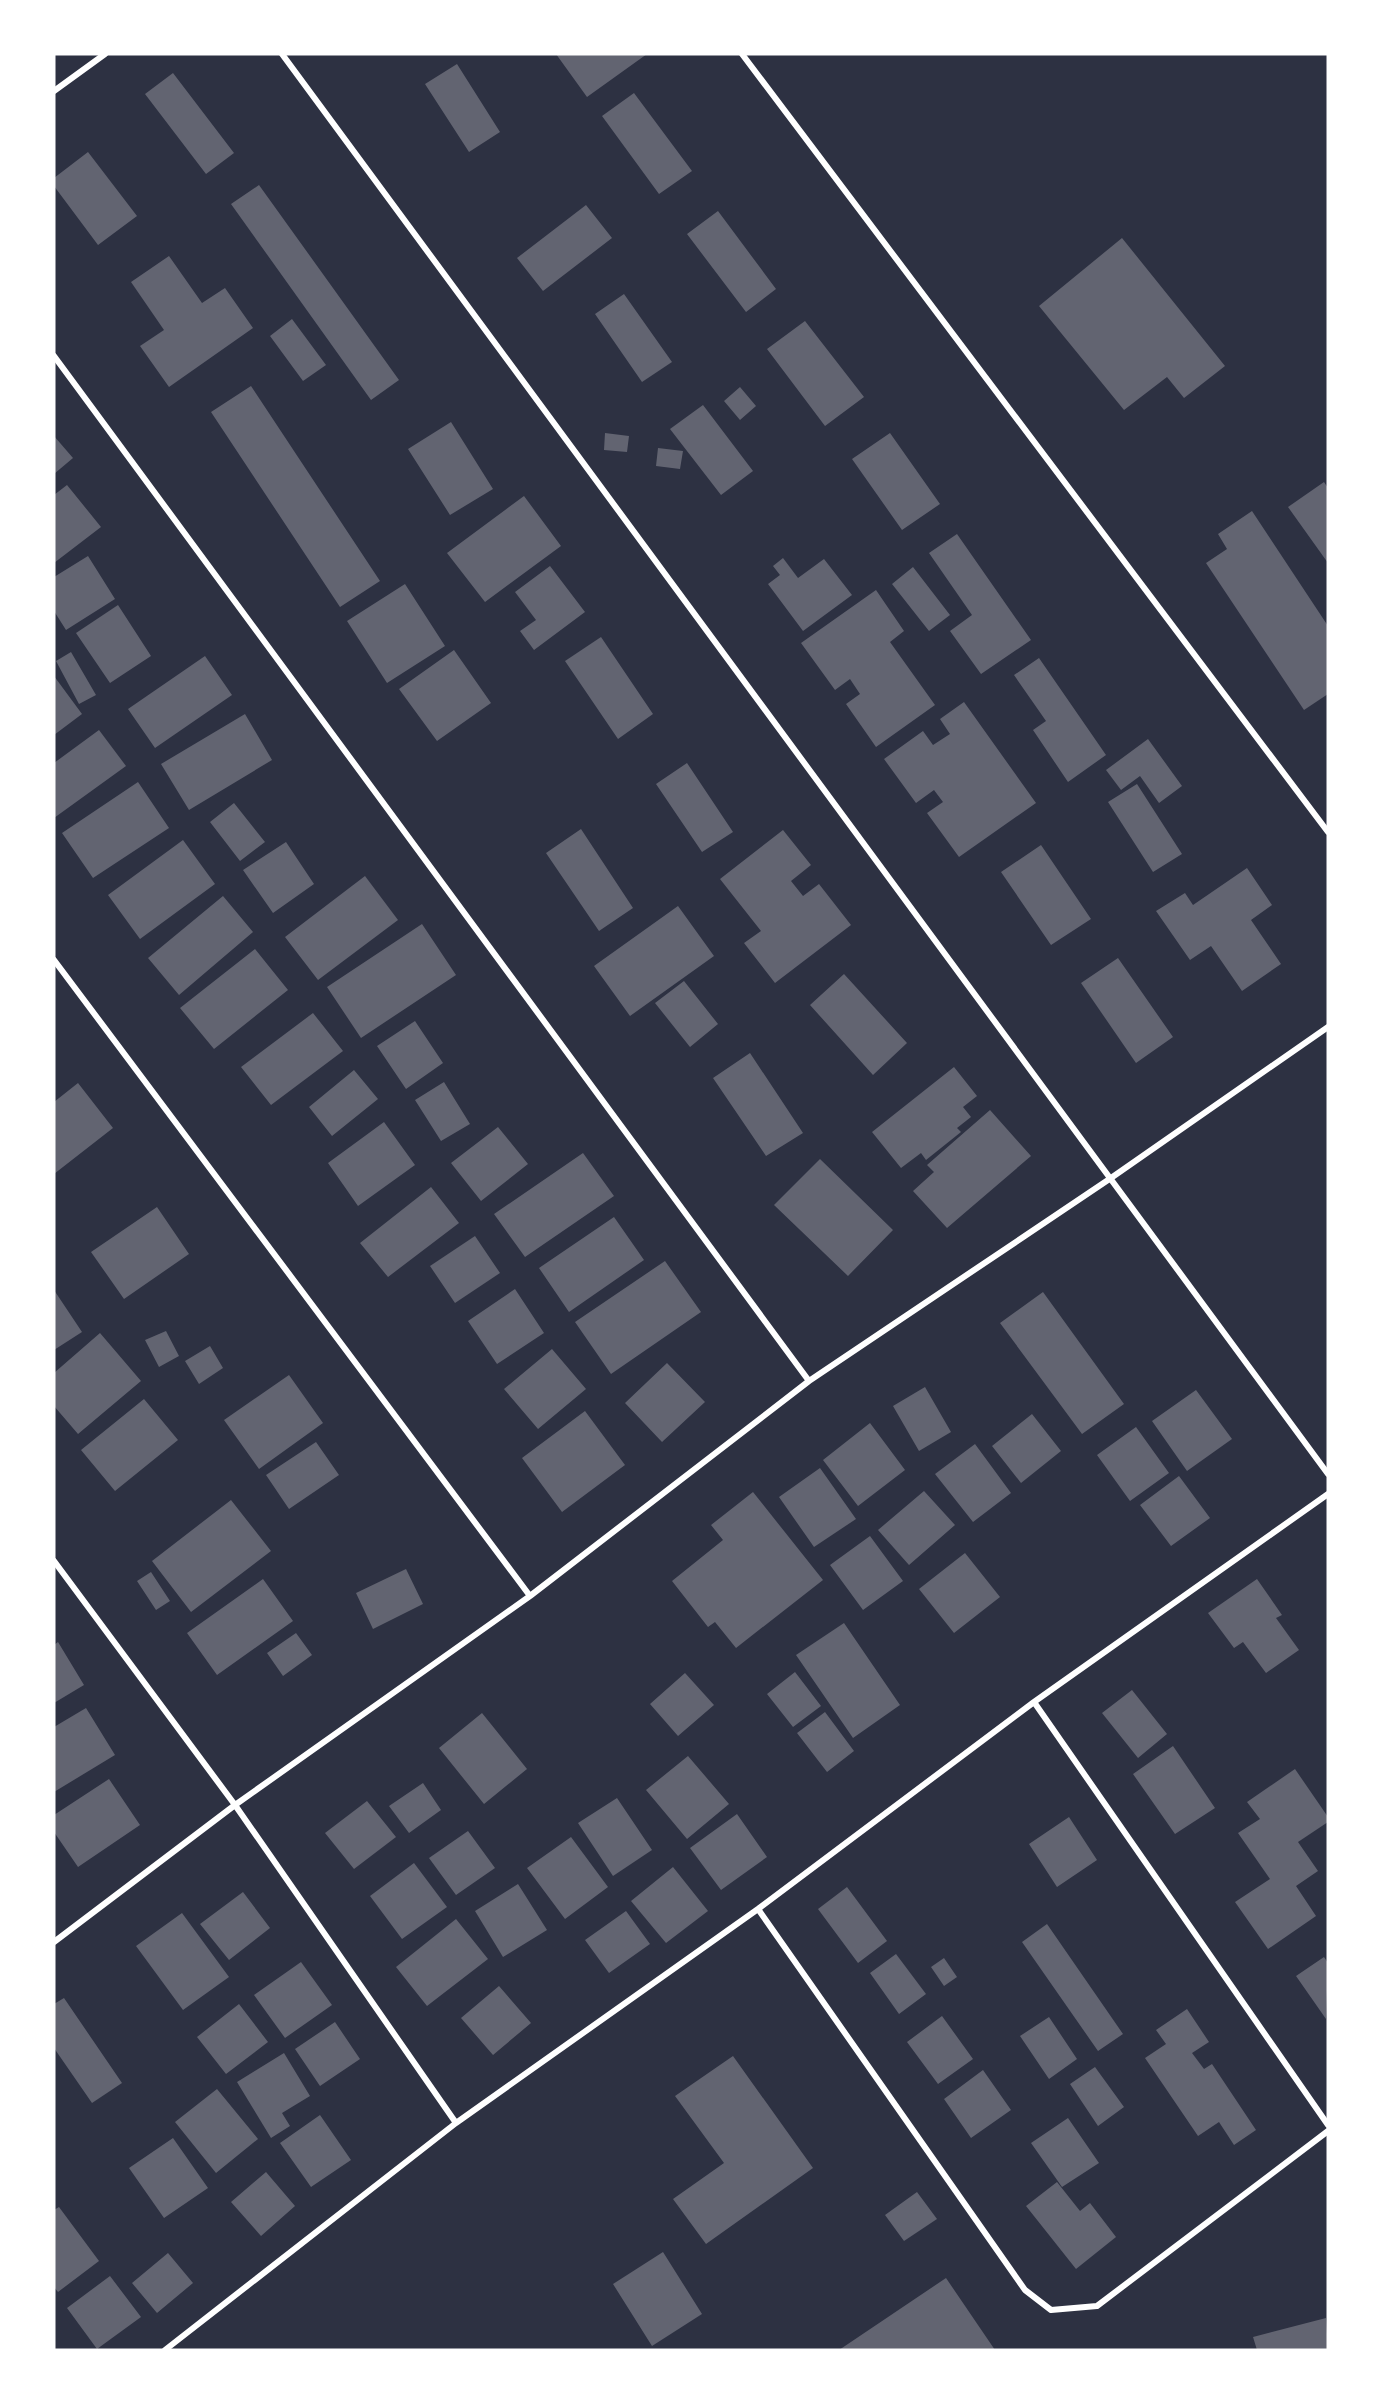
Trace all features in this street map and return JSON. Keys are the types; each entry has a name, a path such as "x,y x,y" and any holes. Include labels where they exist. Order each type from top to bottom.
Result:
{"street":[{"path":"54,91 105,54"},
{"path":"282,54 1328,1474"},
{"path":"742,54 1328,832"},
{"path":"54,356 809,1382"},
{"path":"54,960 530,1596"},
{"path":"54,1942 235,1805 530,1596 809,1382 1111,1178 1328,1027"},
{"path":"169,2349 456,2123 758,1909 1034,1702 1328,1494"},
{"path":"54,1561 235,1805 456,2123"},
{"path":"1034,1702 1328,2125"},
{"path":"758,1909 1025,2290 1051,2310 1097,2306 1328,2131"}],"building":[{"path":"556,54 647,54 587,97"},
{"path":"457,64 500,132 469,152 425,84"},
{"path":"173,73 234,153 206,174 145,94"},
{"path":"634,93 692,171 659,194 602,116"},
{"path":"88,152 137,216 98,245 54,186 54,178"},
{"path":"259,185 399,380 371,400 231,204"},
{"path":"586,205 612,238 543,291 517,258"},
{"path":"718,211 776,289 746,312 687,234"},
{"path":"1122,238 1225,366 1184,398 1167,377 1124,410 1039,306"},
{"path":"169,256 202,303 225,288 253,328 169,387 140,346 164,330 131,282"},
{"path":"624,294 672,362 642,382 595,314"},
{"path":"292,319 326,365 303,381 270,336"},
{"path":"805,321 864,397 825,426 767,349"},
{"path":"251,386 380,581 340,607 211,412"},
{"path":"740,387 756,406 740,420 724,401"},
{"path":"703,405 753,471 721,495 670,429"},
{"path":"451,422 493,489 450,515 408,449"},
{"path":"605,433 629,436 627,452 604,450"},
{"path":"890,433 940,504 902,530 852,459"},
{"path":"54,436 73,458 54,474"},
{"path":"658,448 683,451 680,469 656,466"},
{"path":"1324,482 1328,488 1328,563 1288,507"},
{"path":"67,485 101,527 54,563 54,495"},
{"path":"524,496 561,546 485,602 447,553"},
{"path":"1252,511 1328,626 1328,694 1304,710 1206,563 1227,549 1218,534"},
{"path":"957,534 1031,640 981,674 950,631 972,615 929,553"},
{"path":"88,556 115,599 66,630 54,611 54,577"},
{"path":"783,558 798,578 824,559 852,595 803,631 768,584 780,575 773,566"},
{"path":"550,566 585,612 534,650 520,631 536,620 515,592"},
{"path":"913,567 950,615 929,631 892,584"},
{"path":"405,584 445,646 387,683 347,621"},
{"path":"876,590 904,631 890,642 935,705 876,747 846,704 860,694 850,679 835,690 801,643"},
{"path":"118,605 151,656 110,683 76,633"},
{"path":"601,637 653,714 618,739 565,661"},
{"path":"454,650 491,703 437,741 399,689"},
{"path":"71,652 96,695 79,704 56,661"},
{"path":"205,656 232,695 155,748 128,709"},
{"path":"1039,658 1106,755 1068,782 1033,730 1046,721 1014,675"},
{"path":"54,676 82,714 54,735"},
{"path":"964,702 1036,803 959,857 927,813 943,802 934,790 916,803 884,759 923,731 933,745 950,734 940,719"},
{"path":"245,714 272,760 189,810 161,764"},
{"path":"99,730 126,766 54,818 54,763"},
{"path":"1148,739 1182,786 1159,803 1140,776 1121,790 1106,770"},
{"path":"687,763 733,832 702,852 656,784"},
{"path":"138,782 169,828 93,878 62,833"},
{"path":"1137,784 1182,854 1153,872 1108,802"},
{"path":"234,803 265,842 240,861 210,822"},
{"path":"581,829 633,908 599,931 546,853"},
{"path":"783,830 811,865 791,881 803,896 819,884 851,925 775,983 744,943 761,931 720,879"},
{"path":"183,840 215,884 140,939 108,895"},
{"path":"286,842 314,884 273,913 243,870"},
{"path":"1041,845 1091,919 1051,945 1001,872"},
{"path":"1247,868 1272,905 1251,920 1281,964 1242,991 1211,946 1190,960 1156,911 1185,893 1193,905"},
{"path":"365,876 398,920 318,980 285,937"},
{"path":"223,896 253,932 179,995 148,958"},
{"path":"678,906 714,956 630,1016 594,966"},
{"path":"422,924 456,975 361,1038 327,987"},
{"path":"255,949 288,990 214,1049 180,1008"},
{"path":"1118,958 1173,1037 1136,1063 1081,983"},
{"path":"844,974 907,1043 873,1075 810,1005"},
{"path":"684,981 718,1024 690,1047 655,1003"},
{"path":"313,1013 343,1051 271,1105 241,1067"},
{"path":"415,1021 443,1063 406,1089 377,1046"},
{"path":"750,1053 803,1133 766,1156 713,1078"},
{"path":"954,1067 977,1096 963,1107 971,1117 957,1128 961,1132 926,1160 921,1153 901,1168 872,1132"},
{"path":"354,1070 378,1099 332,1136 309,1107"},
{"path":"444,1082 470,1124 441,1141 415,1100"},
{"path":"78,1083 113,1128 54,1174 54,1102"},
{"path":"990,1110 1031,1156 947,1228 913,1191 934,1172 927,1165"},
{"path":"384,1122 415,1165 358,1206 328,1163"},
{"path":"498,1127 528,1164 481,1201 451,1163"},
{"path":"583,1153 614,1196 525,1257 494,1214"},
{"path":"820,1159 893,1230 848,1276 774,1205"},
{"path":"431,1187 459,1223 388,1277 360,1243"},
{"path":"157,1207 189,1254 124,1299 91,1252"},
{"path":"614,1217 644,1260 569,1312 539,1268"},
{"path":"475,1236 500,1273 455,1303 430,1266"},
{"path":"665,1261 701,1312 611,1374 575,1322"},
{"path":"515,1289 544,1333 497,1364 468,1321"},
{"path":"54,1290 82,1332 54,1350"},
{"path":"1043,1292 1124,1404 1082,1434 1000,1323"},
{"path":"166,1331 179,1356 159,1367 145,1340"},
{"path":"100,1333 141,1381 78,1434 54,1406 54,1373"},
{"path":"210,1346 223,1368 199,1384 185,1361"},
{"path":"552,1349 586,1389 538,1429 504,1389"},
{"path":"667,1363 705,1402 662,1442 625,1403"},
{"path":"289,1375 323,1423 259,1469 224,1420"},
{"path":"925,1387 951,1432 919,1451 893,1406"},
{"path":"1196,1390 1232,1439 1187,1471 1152,1421"},
{"path":"144,1399 178,1440 115,1491 81,1450"},
{"path":"585,1411 625,1465 562,1512 522,1458"},
{"path":"1032,1414 1061,1451 1021,1483 992,1446"},
{"path":"870,1423 905,1470 858,1506 823,1460"},
{"path":"1136,1427 1169,1473 1130,1501 1097,1455"},
{"path":"316,1442 339,1475 289,1509 266,1475"},
{"path":"975,1444 1011,1493 973,1522 935,1474"},
{"path":"820,1468 856,1519 814,1547 779,1497"},
{"path":"1179,1476 1210,1518 1171,1546 1140,1505"},
{"path":"924,1491 955,1525 909,1565 878,1530"},
{"path":"753,1492 823,1580 736,1648 715,1622 708,1627 672,1581 723,1540 711,1525"},
{"path":"231,1500 271,1551 191,1612 152,1561"},
{"path":"870,1536 903,1581 863,1610 830,1565"},
{"path":"965,1553 1000,1597 954,1633 919,1589"},
{"path":"406,1569 423,1604 373,1629 356,1593"},
{"path":"151,1572 170,1601 156,1610 137,1581"},
{"path":"263,1579 293,1621 217,1675 187,1633"},
{"path":"1257,1579 1282,1615 1276,1618 1299,1650 1266,1673 1243,1642 1234,1648 1208,1613"},
{"path":"844,1623 900,1705 853,1738 796,1655"},
{"path":"296,1633 312,1655 283,1676 267,1653"},
{"path":"58,1642 84,1685 54,1703 54,1645"},
{"path":"795,1672 821,1706 793,1727 767,1694"},
{"path":"685,1673 714,1705 678,1736 650,1704"},
{"path":"1132,1690 1167,1734 1138,1758 1102,1713"},
{"path":"86,1708 115,1755 54,1792 54,1727"},
{"path":"825,1712 854,1751 827,1772 797,1733"},
{"path":"482,1713 527,1769 484,1804 439,1748"},
{"path":"1173,1746 1215,1808 1175,1834 1133,1774"},
{"path":"688,1756 729,1804 687,1839 646,1790"},
{"path":"1295,1769 1328,1817 1328,1822 1298,1842 1318,1871 1296,1886 1316,1916 1268,1949 1235,1902 1270,1879 1238,1833 1260,1819 1247,1802"},
{"path":"109,1779 140,1825 78,1867 54,1832 54,1815"},
{"path":"423,1783 441,1810 409,1833 389,1806"},
{"path":"617,1798 652,1850 613,1876 578,1823"},
{"path":"367,1801 396,1837 354,1869 325,1833"},
{"path":"737,1814 767,1857 721,1890 690,1848"},
{"path":"1069,1817 1097,1860 1057,1887 1029,1844"},
{"path":"468,1831 495,1868 456,1895 429,1858"},
{"path":"571,1837 608,1887 565,1919 527,1868"},
{"path":"414,1863 447,1907 402,1939 370,1896"},
{"path":"673,1867 708,1911 666,1943 631,1901"},
{"path":"518,1884 547,1930 503,1957 475,1911"},
{"path":"847,1887 887,1941 858,1963 818,1909"},
{"path":"243,1892 270,1928 229,1960 200,1924"},
{"path":"626,1911 650,1944 609,1973 585,1940"},
{"path":"182,1913 229,1977 183,2010 136,1946"},
{"path":"456,1919 488,1959 427,2006 396,1967"},
{"path":"1047,1924 1123,2034 1098,2051 1022,1942"},
{"path":"896,1954 926,1994 899,2014 870,1973"},
{"path":"1324,1957 1328,1963 1326,2019 1296,1976"},
{"path":"944,1958 957,1977 944,1986 931,1967"},
{"path":"301,1962 332,2005 285,2038 254,1995"},
{"path":"499,1986 531,2023 493,2055 461,2018"},
{"path":"64,1998 122,2083 92,2103 54,2048 54,2004"},
{"path":"239,2004 268,2042 226,2074 197,2037"},
{"path":"1187,2009 1209,2042 1192,2053 1204,2069 1212,2064 1256,2130 1234,2145 1219,2122 1198,2136 1145,2058 1166,2044 1156,2030"},
{"path":"942,2016 973,2059 938,2084 907,2042"},
{"path":"1049,2017 1077,2059 1049,2079 1020,2036"},
{"path":"335,2022 360,2059 320,2086 295,2049"},
{"path":"284,2053 310,2096 282,2113 290,2126 271,2138 237,2082"},
{"path":"733,2056 813,2168 706,2244 673,2199 724,2163 675,2096"},
{"path":"1095,2067 1124,2107 1098,2126 1070,2084"},
{"path":"983,2070 1011,2110 971,2138 944,2099"},
{"path":"217,2089 258,2139 216,2173 175,2122"},
{"path":"320,2115 351,2160 311,2187 280,2143"},
{"path":"1068,2118 1099,2163 1062,2187 1031,2143"},
{"path":"173,2138 208,2188 164,2218 129,2168"},
{"path":"266,2172 295,2206 261,2236 231,2202"},
{"path":"1057,2182 1080,2211 1090,2203 1116,2237 1076,2269 1026,2206"},
{"path":"917,2192 937,2219 904,2241 885,2215"},
{"path":"59,2207 99,2261 58,2292 54,2287 54,2210"},
{"path":"663,2252 702,2314 652,2346 613,2284"},
{"path":"168,2253 193,2283 157,2313 132,2283"},
{"path":"110,2276 141,2317 97,2349 67,2308"},
{"path":"946,2278 995,2350 839,2350"},
{"path":"1326,2318 1328,2350 1257,2350 1253,2337"}]}
